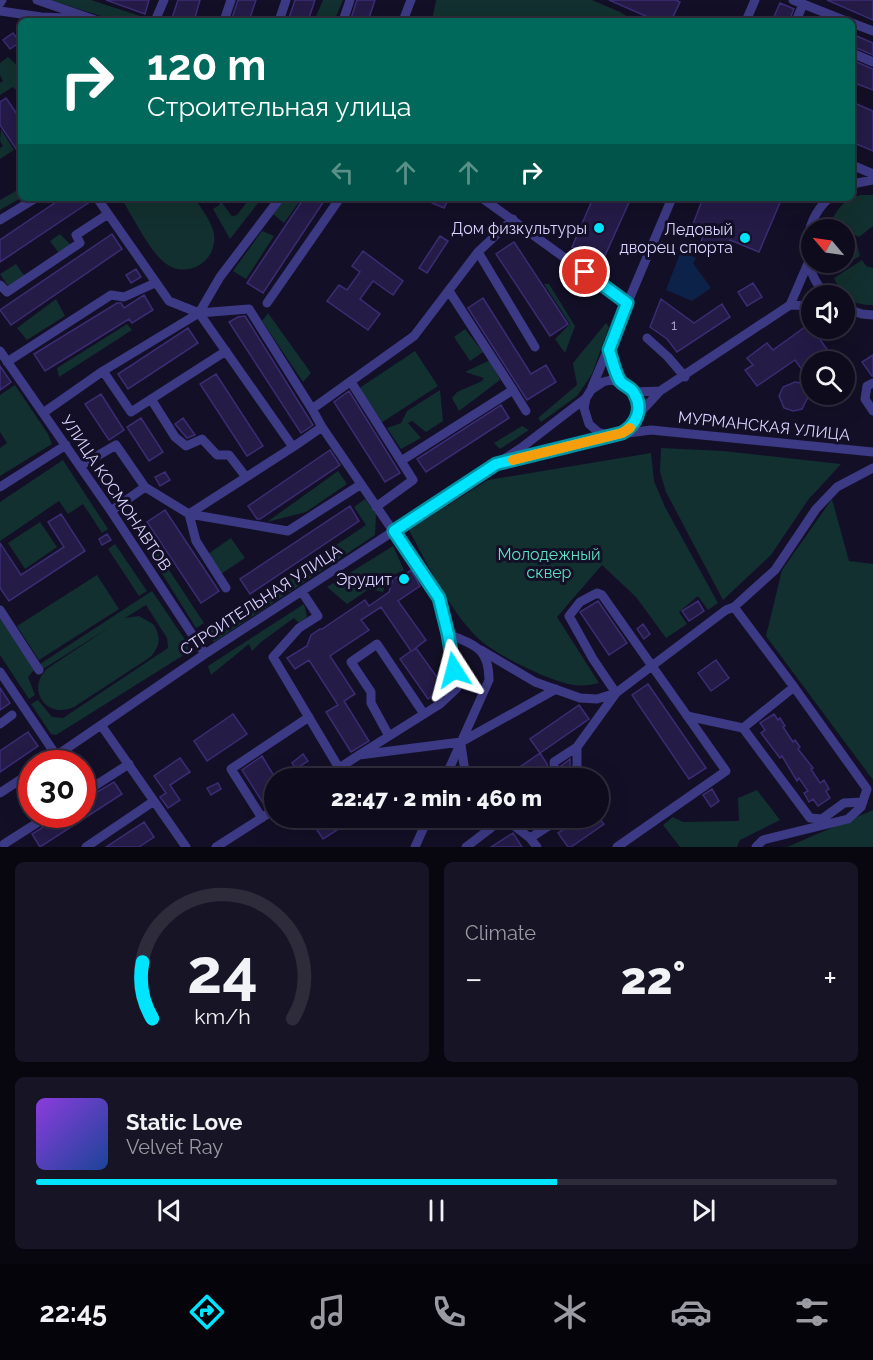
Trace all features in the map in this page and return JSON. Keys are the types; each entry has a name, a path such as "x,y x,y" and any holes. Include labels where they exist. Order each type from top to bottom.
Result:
{"street":[{"path":"37,0 89,18"},
{"path":"156,18 164,0"},
{"path":"225,18 231,0"},
{"path":"280,18 286,0"},
{"path":"344,18 350,0"},
{"path":"404,18 411,0"},
{"path":"747,18 755,0"},
{"path":"793,0 838,18"},
{"path":"797,18 803,4"},
{"path":"0,11 59,18"},
{"path":"855,24 873,32"},
{"path":"855,54 873,62"},
{"path":"855,166 873,174"},
{"path":"855,183 873,180"},
{"path":"0,220 31,201"},
{"path":"99,201 169,302 199,313 249,309 360,485 439,598 457,688 440,704 339,768 273,657 299,628 318,616 302,592"},
{"path":"43,413 103,371 199,313 220,277 278,201"},
{"path":"267,303 338,201"},
{"path":"486,201 627,303"},
{"name":"СТРОИТЕЛЬНАЯ УЛИЦА","path":"64,750 205,654 496,464 561,418 588,394 609,350 671,201"},
{"path":"813,219 827,201"},
{"path":"0,285 6,292 80,243 76,235 108,214"},
{"path":"312,409 414,336 478,252 513,219"},
{"path":"478,252 535,347"},
{"path":"636,418 638,402 634,392 621,382 612,380 603,382 588,394 584,408 589,424 598,432 618,434 629,429 660,391 790,305 804,273"},
{"path":"7,362 111,295 124,297 155,283"},
{"path":"449,291 526,411"},
{"path":"790,305 801,306"},
{"path":"855,312 873,315"},
{"path":"199,313 293,447"},
{"path":"647,338 669,357 685,376"},
{"path":"609,350 621,382"},
{"name":"УЛИЦА КОСМОНАВТОВ","path":"0,351 80,465 205,654"},
{"path":"103,371 131,412 226,351"},
{"path":"351,382 412,480 376,507"},
{"path":"873,383 867,386 865,399 873,411"},
{"path":"400,461 513,390"},
{"path":"634,392 660,391"},
{"path":"151,399 175,437 186,447 202,439 217,455 229,455 246,477"},
{"path":"636,418 651,430"},
{"path":"189,514 322,427"},
{"name":"СТРОИТЕЛЬНАЯ УЛИЦА","path":"496,464 618,434 651,430"},
{"name":"МУРМАНСКАЯ УЛИЦА","path":"651,430 873,452"},
{"path":"0,487 66,445"},
{"path":"80,465 116,445 144,487 189,514 288,531 360,485"},
{"path":"554,768 554,762 577,747 616,693 726,610 734,607 775,570 816,509 837,487 873,468"},
{"path":"111,511 144,487"},
{"path":"189,514 196,541 226,588"},
{"path":"616,693 569,616 580,602 597,593 602,596 726,771 617,847"},
{"path":"734,607 867,789 861,807 848,819 763,840 756,847"},
{"path":"0,610 39,670"},
{"path":"448,634 481,650 535,682 580,698 597,699 616,693"},
{"path":"389,736 371,703 371,692 351,662 377,644 423,714"},
{"path":"449,768 489,680 489,662 481,650"},
{"path":"0,672 53,750"},
{"path":"742,728 794,687"},
{"path":"359,755 461,742 556,689"},
{"path":"0,723 12,715"},
{"path":"687,716 742,728 810,818 822,819 843,803 863,802"},
{"path":"216,847 262,818 231,769 309,717"},
{"path":"102,725 186,847"},
{"path":"461,742 465,768"},
{"path":"577,747 577,768"},
{"path":"96,785 129,764"},
{"path":"0,793 18,781"},
{"path":"86,847 154,801"},
{"path":"3,844 29,828"},
{"path":"416,847 424,828"},
{"path":"466,847 491,828"},
{"path":"517,828 537,847"},
{"path":"530,838 546,828"}],"green space":[{"path":"50,0 91,0 143,17 107,18"},
{"path":"323,0 343,0 335,18 315,18"},
{"path":"436,0 592,0 629,18 433,18"},
{"path":"8,57 18,66 18,93 13,87 0,95 0,83 3,81 0,75 0,63"},
{"path":"1,129 14,150 0,159 0,148 3,146 0,141"},
{"path":"18,190 18,200 0,210 0,200"},
{"path":"861,195 873,195 873,226 859,237 855,235 855,219 832,219 842,205 847,201 855,201 855,197"},
{"path":"123,201 197,201 209,220 214,234 211,253 206,260 191,269 173,268 159,258"},
{"path":"248,201 260,201 230,239 213,209 222,203 232,216 237,215"},
{"path":"283,201 300,201 284,223 273,214"},
{"path":"262,231 274,236 246,279 233,271"},
{"path":"60,234 72,246 61,256 50,241"},
{"path":"855,241 856,241 860,256 855,259"},
{"path":"862,260 866,266 873,268 873,305 855,302 855,285 838,285 834,278 842,273 855,273 855,264"},
{"path":"16,264 26,278 10,289 0,274"},
{"path":"544,284 549,284 575,326 565,353 555,339 570,324"},
{"path":"56,299 65,316 27,340 17,328"},
{"path":"268,313 311,373 303,382 262,321"},
{"path":"606,323 609,327 592,374 577,396 541,422 538,418 577,385 573,363"},
{"path":"127,324 132,330 59,377 57,368"},
{"path":"465,329 483,352 470,361 454,337"},
{"path":"415,351 438,386 381,423 358,389"},
{"path":"490,360 500,380 459,411 452,398 457,392 484,378 465,372"},
{"path":"15,385 48,434 52,444 0,476 0,448 7,443 0,432 0,395"},
{"path":"440,390 443,421 426,432 412,421 408,423 421,438 401,449 387,428 401,423 407,411"},
{"path":"522,426 529,430 500,449 494,443"},
{"path":"661,448 723,451 841,464 808,500 771,555 723,600 666,492 660,472"},
{"name":"Молодежный сквер","path":"651,453 654,481 665,507 718,603 708,610 698,596 679,612 687,624 666,638 636,597 602,565 557,617 599,683 577,685 556,680 513,661 485,644 452,607 409,530 488,480"},
{"path":"63,460 108,529 102,533 83,504 68,514 59,501 0,541 0,502"},
{"path":"338,471 347,484 306,512 267,522"},
{"path":"365,499 376,514 375,535 214,642 207,632 366,525 354,507"},
{"path":"832,499 849,561 873,564 873,780 766,636 782,570"},
{"path":"40,522 57,547 25,569 8,543"},
{"path":"138,523 204,623 196,628 133,527"},
{"path":"231,538 245,558 221,574 208,554"},
{"path":"115,544 147,591 139,596 108,549"},
{"path":"393,546 404,570 387,578 383,592 369,589 347,604 327,587"},
{"path":"97,575 119,609 39,660 17,626"},
{"path":"152,591 190,647 187,653 56,735 51,734 31,704 38,700 52,717 63,718 168,648 167,638 146,605 125,618 139,616 153,624 159,637 156,650 149,658 74,707 64,710 47,706 42,700 38,684 41,676 48,668 110,627 43,669 40,664"},
{"path":"304,604 307,617 299,623 294,618 252,651 249,644 211,675 208,666"},
{"path":"0,618 34,670 28,677 35,695 29,699 0,655"},
{"path":"757,790 780,820 740,840 737,847 680,847 663,825 673,817 683,822 739,821 738,798"},
{"path":"873,810 873,847 787,847"}],"water":[{"path":"681,251 696,258 693,263 711,288 692,301 666,290"}],"building":[{"path":"106,0 149,0 145,14"},
{"path":"178,0 200,0 195,18 172,18"},
{"path":"238,0 256,0 250,18 232,18"},
{"path":"295,0 315,0 309,18 289,18"},
{"path":"357,0 375,0 369,18 351,18"},
{"path":"609,0 676,0 680,2 672,18 650,18"},
{"path":"827,0 873,0 873,20"},
{"path":"780,3 794,9 790,18 773,18"},
{"path":"13,33 18,43 10,49 3,40"},
{"path":"855,35 873,43 873,55 855,47"},
{"path":"855,61 873,69 873,90 855,83"},
{"path":"6,98 18,116 18,152 0,125 0,102"},
{"path":"855,103 873,111 873,151 855,143"},
{"path":"58,201 91,201 0,262 0,240"},
{"path":"302,201 324,201 263,293 247,283"},
{"path":"433,201 448,201 444,208 432,203"},
{"name":"Дом физкультуры","path":"592,201 630,201 603,260 572,247"},
{"name":"Ледовый дворец спорта","path":"702,201 781,201 759,252 730,240 724,254 700,244 706,230 693,224"},
{"path":"112,234 122,249 11,325 0,310"},
{"path":"440,236 448,241 427,273 419,268"},
{"path":"514,242 568,324 550,336 496,254"},
{"path":"363,251 403,281 393,295 373,281 360,299 380,314 368,330 327,301 339,285 347,290 360,272 352,266"},
{"path":"136,269 141,277 131,283 126,275"},
{"path":"753,283 762,297 747,306 738,292"},
{"path":"144,295 153,310 132,323 129,319 45,371 34,354 117,303 121,303 124,308"},
{"path":"483,298 531,374 546,365 556,382 527,400 468,308"},
{"path":"661,299 694,323 722,304 730,317 677,352 667,339 650,327"},
{"path":"245,316 313,425 301,433 229,322"},
{"path":"188,328 198,343 128,389 118,374"},
{"path":"801,330 801,339 820,339 828,351 801,351 801,368 795,360 757,386 745,370 753,365 747,358 767,343 773,350"},
{"path":"873,355 873,376 872,376 862,362"},
{"path":"0,366 11,382 0,390"},
{"path":"216,374 263,446 247,456 200,384"},
{"path":"795,382 801,383 801,405 804,405 802,409 793,411 784,408 779,396 783,387"},
{"path":"349,391 400,473 385,482 334,402"},
{"path":"101,394 124,430 109,440 85,404"},
{"path":"501,405 509,418 426,472 417,459"},
{"path":"141,418 163,452 149,461 127,427"},
{"path":"183,418 195,435 187,438 175,424"},
{"path":"330,450 340,465 257,519 248,506"},
{"path":"165,472 170,480 160,486 155,477"},
{"path":"350,506 359,521 250,594 240,579"},
{"path":"165,510 219,591 201,603 147,522"},
{"path":"61,514 85,551 9,601 0,588 0,543 21,575 64,547 48,522"},
{"path":"107,534 111,540 102,545 99,539"},
{"path":"411,570 420,586 398,601 426,640 412,651 416,648 444,687 428,699 400,659 411,651 381,607 361,620 369,630 330,656 355,694 344,701 369,741 351,752 326,712 338,705 309,660 295,669 287,658 307,646 311,635 320,629 365,600 369,606 389,592 393,579 401,578"},
{"path":"598,601 627,643 609,655 580,612"},
{"path":"698,601 704,611 689,621 682,611"},
{"path":"643,624 650,634 644,639 637,629"},
{"path":"716,660 729,678 711,691 698,673"},
{"path":"648,684 706,768 689,779 632,695"},
{"path":"0,688 10,703 0,710"},
{"path":"579,705 589,719 540,753 530,739"},
{"path":"233,714 247,734 207,761 194,741"},
{"path":"774,714 778,720 780,718 793,742 795,740 800,747 798,749 813,768 811,769 820,783 824,780 829,789 826,791 830,798 818,806 813,799 809,802 804,793 808,791 799,778 797,781 782,756 780,758 761,733 765,730 760,723"},
{"path":"28,732 38,746 32,750 18,750 18,760 0,772 0,751"},
{"path":"540,753 548,768 518,768"},
{"path":"303,754 308,761 298,768 292,763"},
{"path":"262,756 269,768 264,768 264,804 242,770"},
{"path":"180,758 190,772 170,785 180,800 168,808 160,797 166,793 154,776"},
{"path":"570,759 570,768 561,766"},
{"path":"114,782 122,794 96,811 96,793"},
{"path":"218,783 221,789 211,795 207,788"},
{"path":"712,789 719,801 711,807 703,795"},
{"path":"144,822 154,837 139,847 106,847"},
{"path":"42,828 69,828 40,847 32,834"},
{"path":"316,828 340,828 323,839"},
{"path":"566,828 598,828 571,847 568,847 558,833"},
{"path":"513,833 522,847 491,847"}],"slow traffic":[{"path":"513,460 622,433 630,428"}],"place":[{"name":"Дом физкультуры","path":"599,228"},
{"name":"Ледовый дворец спорта","path":"745,238"},
{"name":"Эрудит","path":"404,579"}],"route":[{"path":"454,670 439,598 394,531 496,464 622,433 635,422 638,415 638,402 634,392 621,382 609,350 627,303 585,272"}]}
